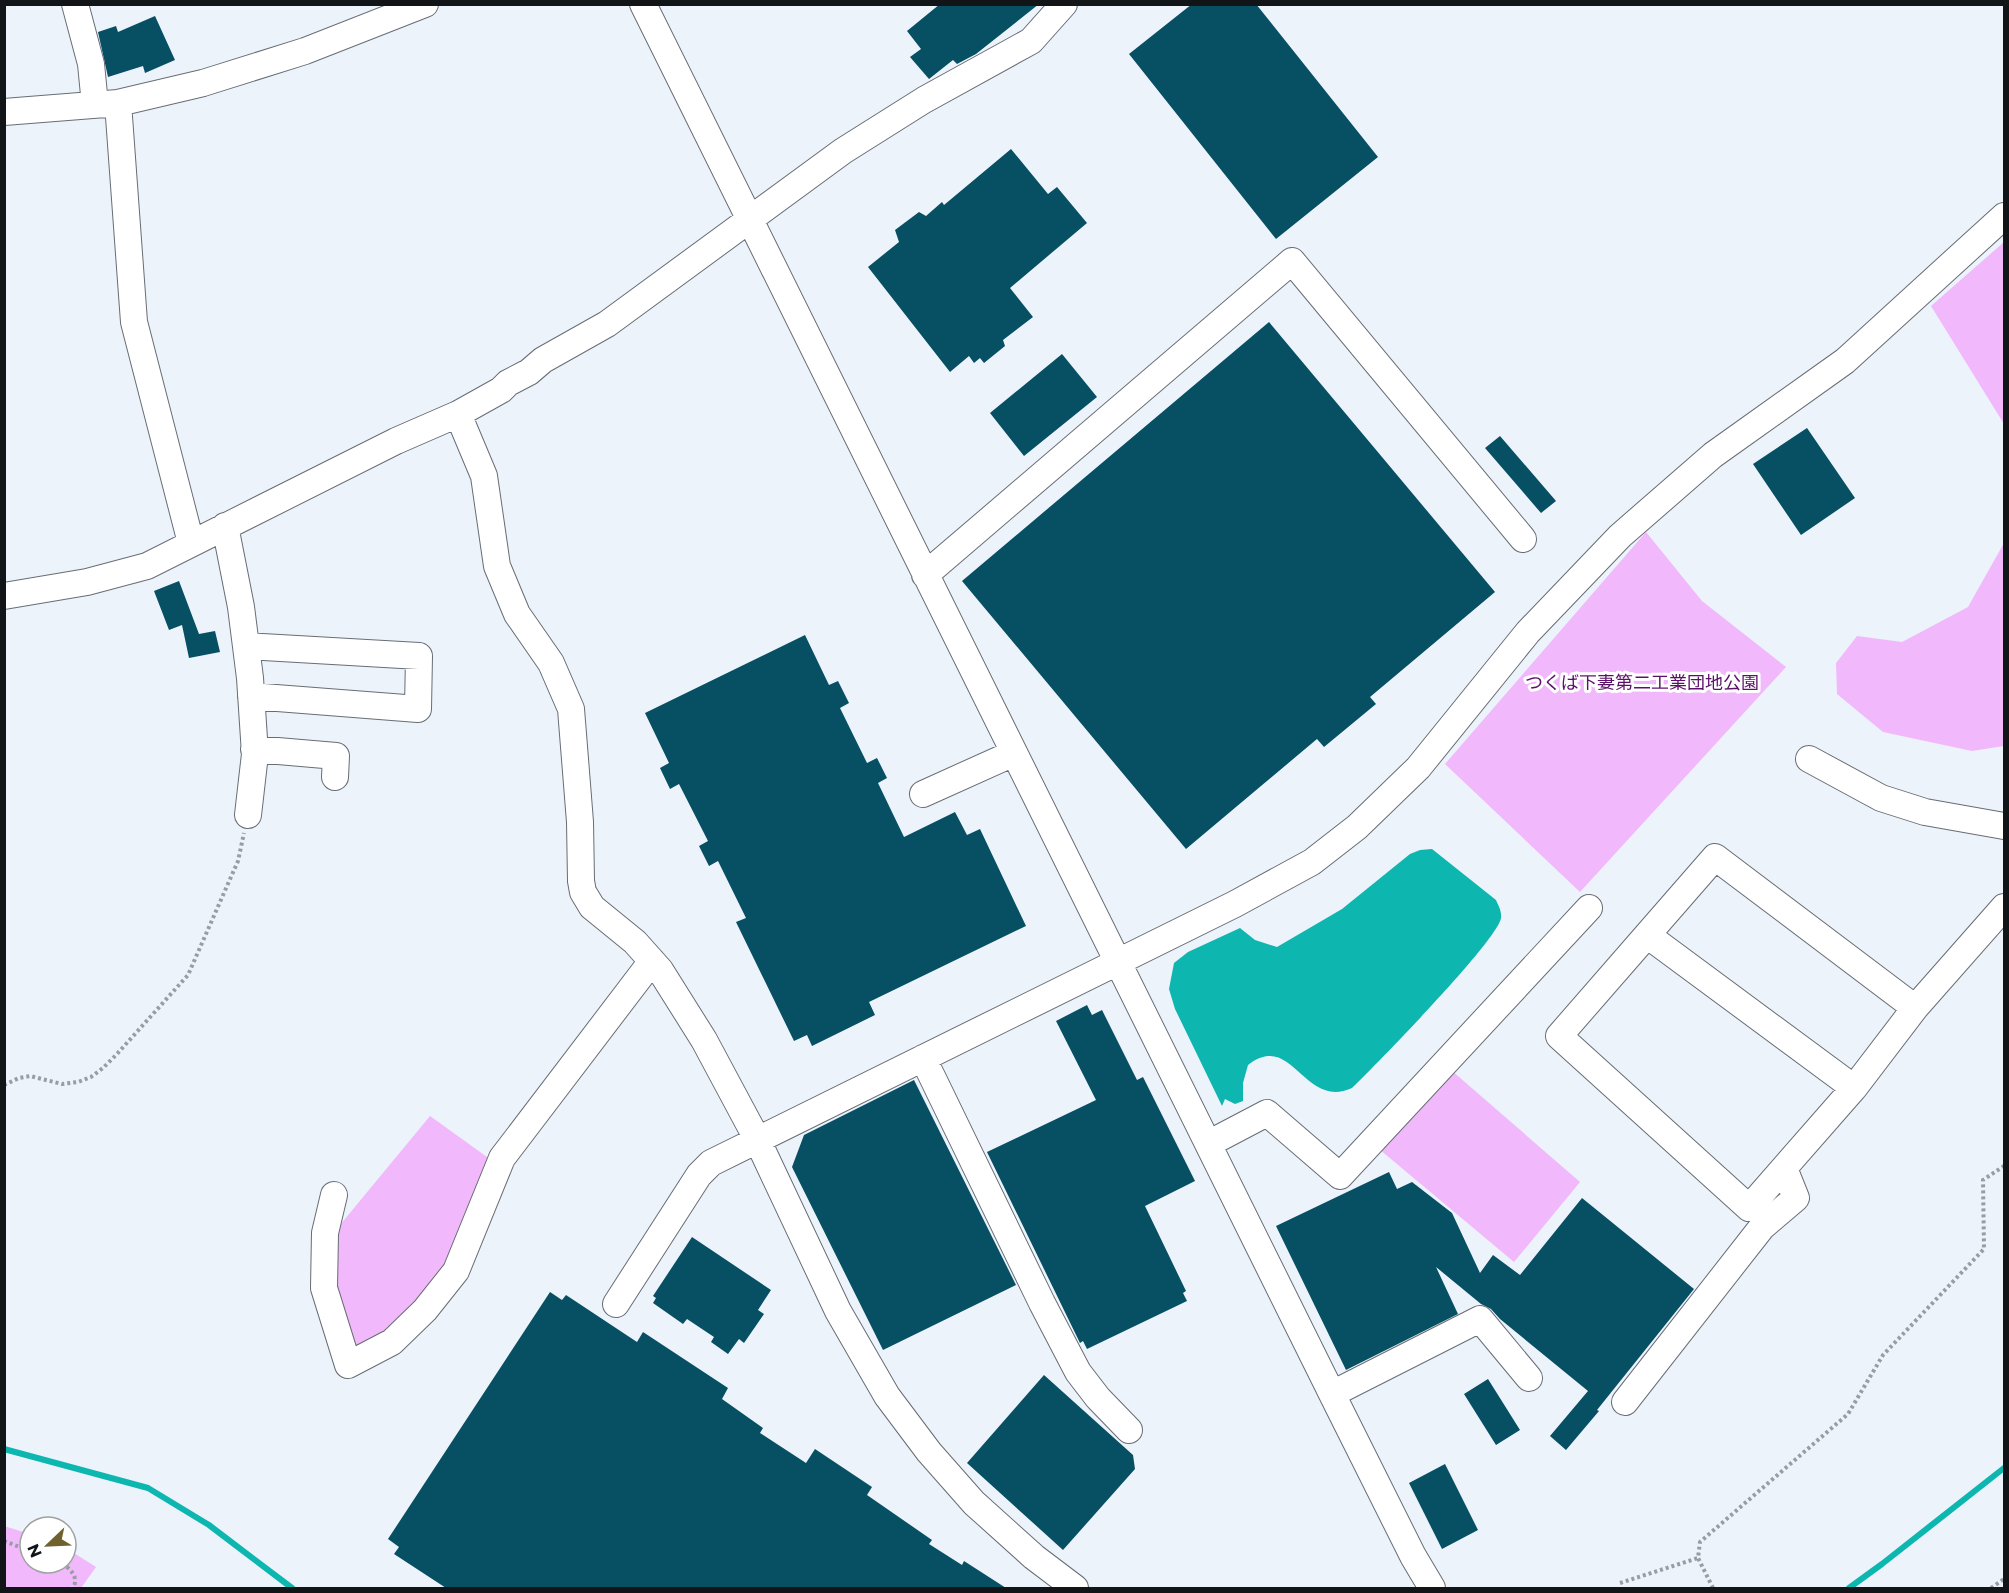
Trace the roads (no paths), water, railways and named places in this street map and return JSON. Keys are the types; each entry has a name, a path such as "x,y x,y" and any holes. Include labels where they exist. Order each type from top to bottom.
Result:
{"street":[{"path":"75,4 91,64 107,104 134,322 191,543"},
{"path":"4,112 107,104 203,83 305,51 425,4"},
{"path":"643,4 1332,1394 1413,1556 1432,1588"},
{"path":"4,596 87,582 147,566 396,441 458,414 501,390 543,360 606,324 843,151 924,100 1031,41 1064,4"},
{"path":"616,1304 699,1175 711,1163 1235,904 1312,862 1356,827 1418,768 1528,632 1620,536 1713,455 1845,361 2004,216"},
{"path":"925,575 1292,261 1523,539"},
{"path":"458,414 484,476 497,566 517,614 551,663 571,709 583,892 592,907 635,942 660,970 704,1040 757,1139 838,1311 887,1396 929,1452 974,1503 1034,1557 1075,1588"},
{"path":"225,526 241,607 251,696 254,749 248,815"},
{"path":"246,646 420,656 418,709 251,696"},
{"path":"254,749 336,756 335,777"},
{"path":"923,794 1014,753"},
{"path":"1809,759 1881,798 1925,812 2004,826"},
{"path":"1915,1008 1715,857 1559,1036 1749,1208 1854,1088 1915,1008 2004,907"},
{"path":"1208,1144 1267,1113 1340,1176 1589,908"},
{"path":"1647,935 1854,1088"},
{"path":"334,1196 325,1233 324,1288 348,1365 392,1342 425,1310 456,1271 502,1158 652,961"},
{"path":"922,1058 1078,1372 1098,1398 1130,1430"},
{"path":"1625,1402 1762,1227 1796,1198 1784,1168"},
{"path":"1332,1394 1480,1319 1529,1378"}],"waterway":[{"path":"4,1449 148,1488 209,1525 292,1588"},
{"path":"1849,1588 2004,1468"}],"park label":[{"name":"つくば下妻第二工業団地公園","path":"1642,683"}]}
